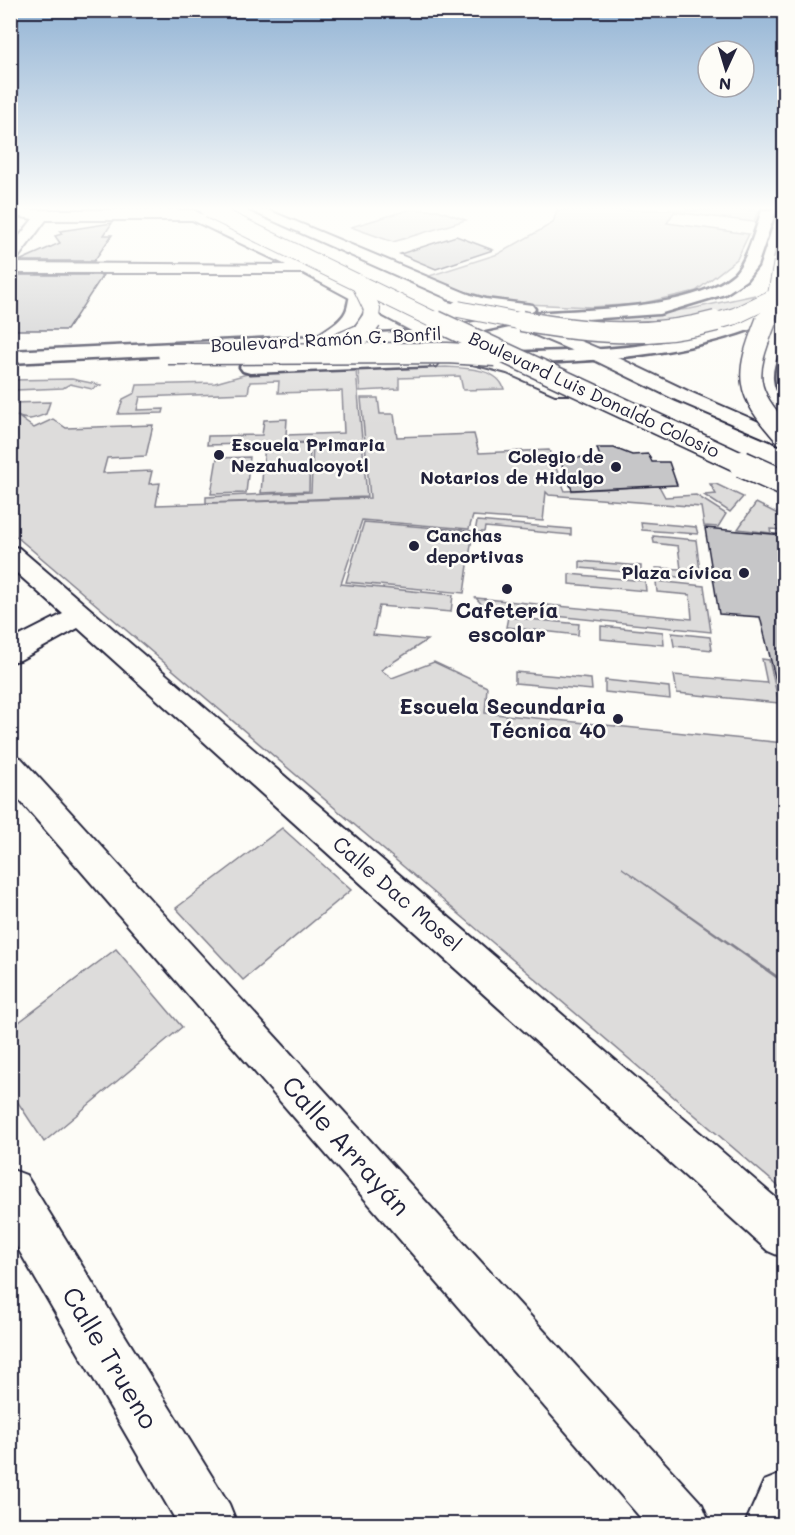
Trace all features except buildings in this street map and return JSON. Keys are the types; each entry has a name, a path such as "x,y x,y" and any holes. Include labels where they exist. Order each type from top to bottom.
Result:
{"main road":[{"name":"Boulevard Luis Donaldo Colosio","path":"342,282 784,483"},
{"name":"Boulevard Luis Donaldo Colosio","path":"408,282 455,302 618,386"},
{"name":"Boulevard Ramón G. Bonfil","path":"10,357 433,336 516,319 659,309 719,290 733,282"},
{"path":"777,282 772,308 760,334 749,371 750,383 759,406 784,435"},
{"path":"455,302 550,328 588,332 641,332 674,329 736,315 770,299 781,288 783,282"},
{"path":"322,341 350,320 358,306 358,289"},
{"path":"10,368 252,362 298,357 342,345 366,330 371,323 373,308 358,289"},
{"path":"455,302 547,310 659,309"},
{"path":"784,312 762,372 762,384 770,404 784,421"},
{"name":"Boulevard Ramón G. Bonfil","path":"163,362 430,362 598,354 657,349 753,324 784,312"},
{"path":"590,315 586,320 590,329 603,336 657,349"},
{"path":"401,338 418,341 435,351 430,362"},
{"path":"88,354 163,362 447,353 509,357"},
{"path":"10,375 78,372"},
{"name":"Boulevard Luis Donaldo Colosio","path":"649,400 784,460"}],"street":[{"path":"339,282 358,289 393,314 479,360 514,369 784,494"},
{"path":"411,282 455,302 516,319 598,354 683,396 784,440"},
{"path":"393,314 428,310 455,302"},
{"path":"619,416 620,401 629,396 650,392 683,396"},
{"name":"Calle Dac Mosel","path":"10,553 784,1235"},
{"path":"10,653 81,615"},
{"name":"Calle Arrayán","path":"10,766 682,1524"},
{"name":"Calle Trueno","path":"10,1191 209,1524"},
{"path":"773,1524 784,1501"}],"shaded area":[{"path":"432,282 708,282 696,291 639,304 591,307 504,303 474,298"},
{"path":"755,295 742,306 720,317 632,330 618,317 690,309"},
{"path":"784,343 784,410 776,393 774,377 777,360"},
{"path":"446,367 480,370 488,373 501,382 504,389 463,390 460,376 399,378 399,389 360,391 358,370"},
{"path":"356,370 367,497 206,503 206,497 311,492 313,442 207,445 208,436 262,435 264,420 287,419 286,435 344,433 342,391 278,393 279,381 250,382 248,393 140,397 137,410 164,409 163,413 118,414 123,399 135,393 137,385 215,383 247,374"},
{"path":"72,379 101,385 92,389 70,384 63,388 16,390 11,401 11,380"},
{"path":"361,398 378,398 380,414 394,414 397,437 474,434 479,453 549,450 565,491 659,486 665,497 696,495 726,514 718,527 704,526 701,507 549,495 546,492 543,521 473,516 469,529 362,520 341,584 453,595 451,612 379,606 373,635 427,640 381,670 392,678 434,662 487,687 485,713 784,743 784,981 622,868 784,983 784,1191 11,532 11,403 50,402 46,414 28,419 17,416 34,428 53,419 66,428 153,425 146,456 107,458 103,473 152,471 149,484 160,483 156,505 370,498"},
{"path":"310,443 309,491 261,493 265,444"},
{"path":"250,457 246,493 211,494 217,458"},
{"path":"710,484 716,484 743,497 730,512 704,495 716,494"},
{"path":"756,503 784,517 784,530 770,529 771,533 738,529"},
{"path":"477,521 571,529 571,535 485,527 484,532 475,532"},
{"name":"Canchas deportivas","path":"364,522 473,531 464,593 346,582"},
{"path":"641,522 696,527 698,534 642,530"},
{"path":"653,536 696,540 701,579 656,575 656,568 681,569 678,546 654,543"},
{"path":"580,561 641,566 641,573 580,568"},
{"path":"569,574 645,581 646,591 569,584"},
{"path":"656,581 704,586 711,632 486,609 476,598 692,619 690,595 657,592"},
{"path":"508,617 579,624 578,635 506,627"},
{"path":"601,626 663,632 664,645 601,639"},
{"path":"672,633 710,637 712,650 674,646"},
{"path":"762,659 769,660 779,703 677,693 674,675 767,683"},
{"path":"515,672 591,679 592,690 515,683"},
{"path":"605,680 669,687 670,699 605,692"},
{"path":"282,828 351,890 243,980 176,908"},
{"path":"116,949 182,1027 44,1142 11,1092 11,1028"}],"place":[{"name":"Escuela Primaria Nezahualcoyotl","path":"219,455"},
{"name":"Colegio de Notarios de Hidalgo","path":"616,467"},
{"name":"Canchas deportivas","path":"414,546"},
{"name":"Plaza cívica","path":"744,573"},
{"name":"Cafetería escolar","path":"507,589"},
{"name":"Escuela Secundaria Técnica 40","path":"618,719"}]}
